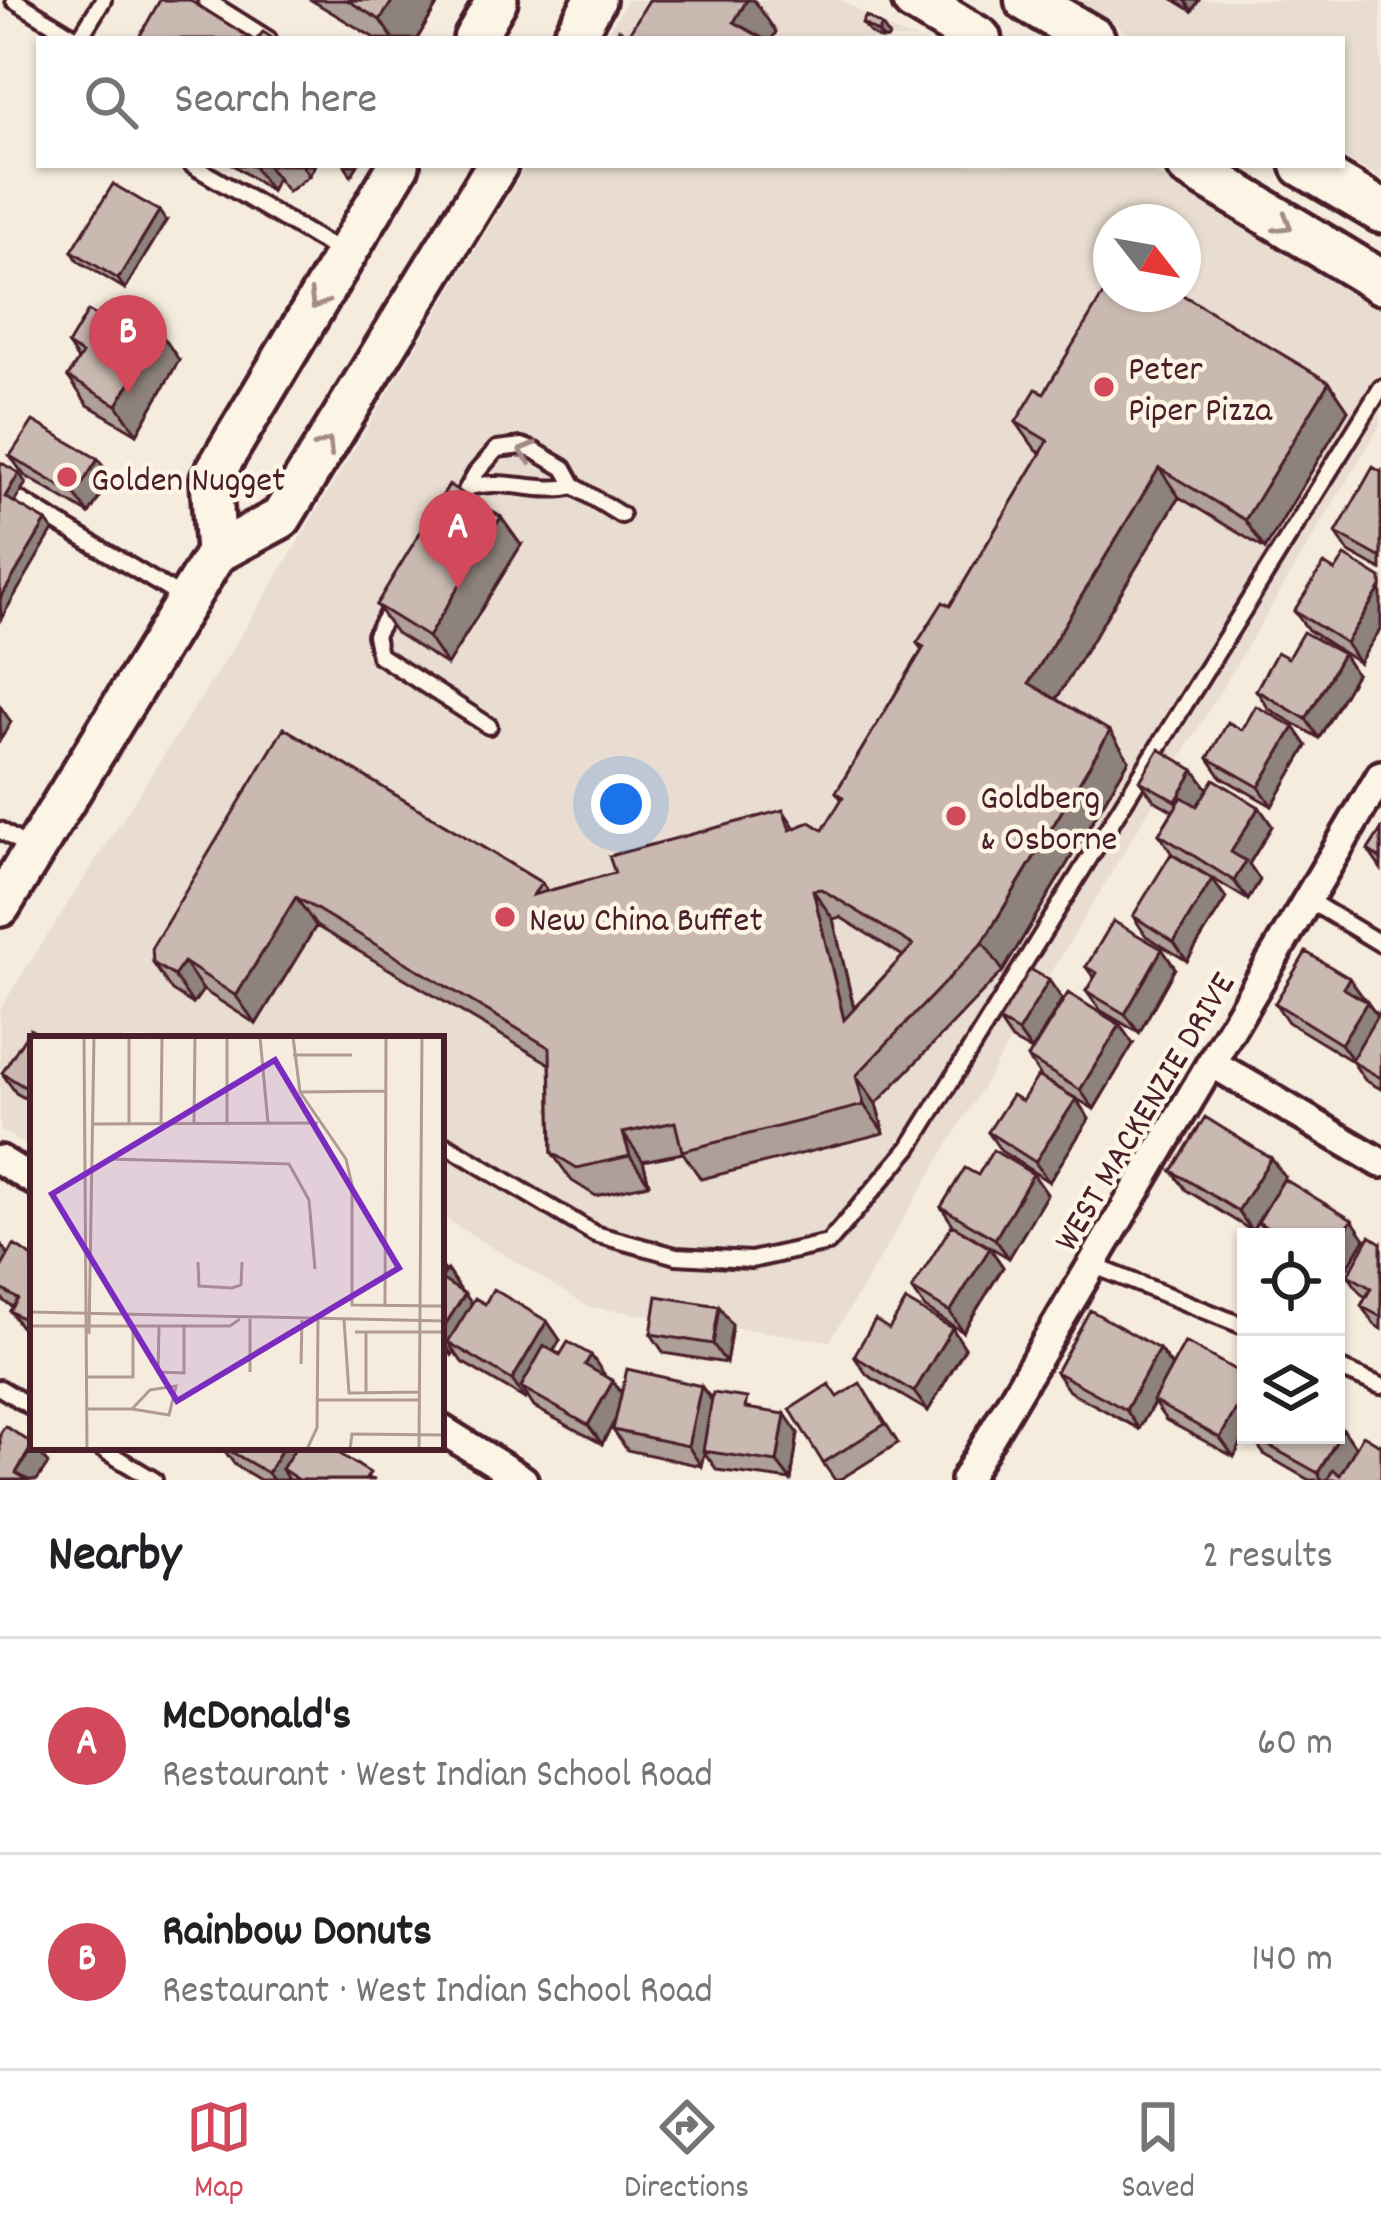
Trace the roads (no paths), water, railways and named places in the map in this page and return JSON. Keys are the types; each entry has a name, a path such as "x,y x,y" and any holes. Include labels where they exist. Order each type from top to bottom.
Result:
{"main road":[{"path":"574,36 596,0"},
{"path":"914,0 974,36"},
{"path":"1027,0 1088,36"},
{"path":"216,553 211,479 397,168"},
{"path":"0,906 216,553 281,518 495,168"},
{"path":"1193,168 1381,282"},
{"path":"1309,168 1381,211"}],"street":[{"name":"WEST MACKENZIE DRIVE","path":"965,1480 1381,776"},
{"path":"1212,1063 1381,1163"},
{"path":"0,1160 30,1178"},
{"path":"444,1431 524,1480"}],"lane":[{"path":"14,0 74,36"},
{"path":"81,36 103,0"},
{"path":"206,0 263,36"},
{"path":"197,168 344,254"},
{"path":"444,1144 595,1234 676,1256 751,1260 828,1243 910,1147 1381,388"},
{"path":"444,526 476,473 497,449 522,446 564,468 574,487 621,514"},
{"path":"470,487 490,482 557,490 574,487"},
{"path":"0,488 186,601"},
{"path":"406,584 375,635 379,655 489,726"},
{"path":"0,830 34,851"},
{"path":"1308,900 1381,944"},
{"path":"1092,1265 1237,1323"},
{"path":"1345,1370 1381,1387"},
{"path":"0,1388 30,1406"},
{"path":"104,1450 154,1480"}],"place":[{"name":"Peter Piper Pizza","path":"1104,387"},
{"name":"Rainbow Donuts","path":"128,394"},
{"name":"Golden Nugget","path":"67,477"},
{"name":"McDonald's","path":"458,589"},
{"name":"Goldberg & Osborne","path":"956,816"},
{"name":"New China Buffet","path":"505,917"}]}
